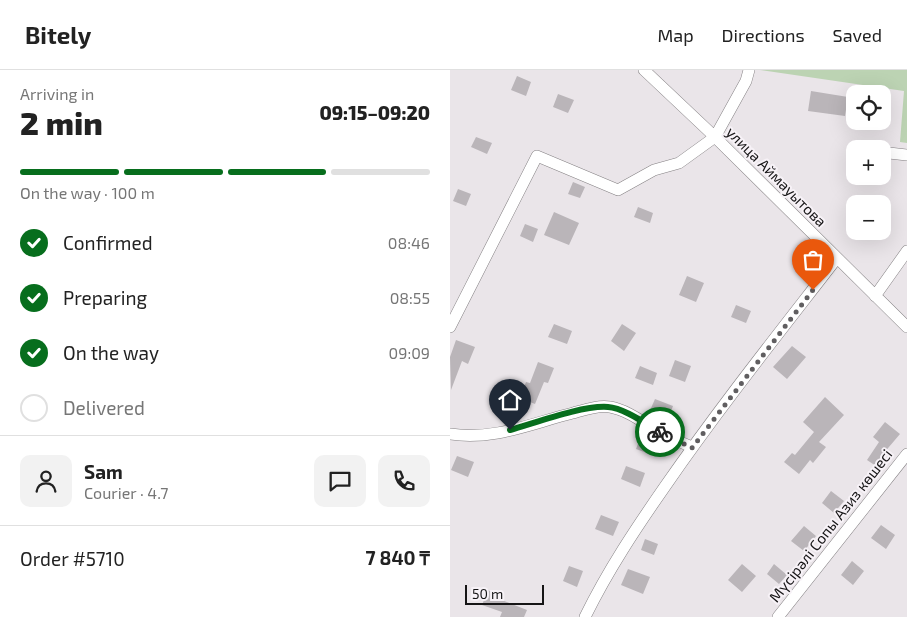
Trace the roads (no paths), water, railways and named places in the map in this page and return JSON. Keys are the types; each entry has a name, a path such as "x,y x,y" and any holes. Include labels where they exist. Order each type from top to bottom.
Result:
{"street":[{"name":"улица Аймауытова","path":"644,70 715,137 907,327"},
{"path":"450,327 537,156 618,190 654,170 679,163 715,137 746,81 749,70"},
{"path":"891,153 907,155"},
{"path":"875,296 907,251"},
{"path":"585,617 601,585 634,530 692,448 837,258"},
{"path":"450,434 466,437 494,435 591,408 609,407 622,411 692,448"},
{"name":"Мүсірәлі Сопы Азиз көшесі","path":"778,617 907,454"}]}
